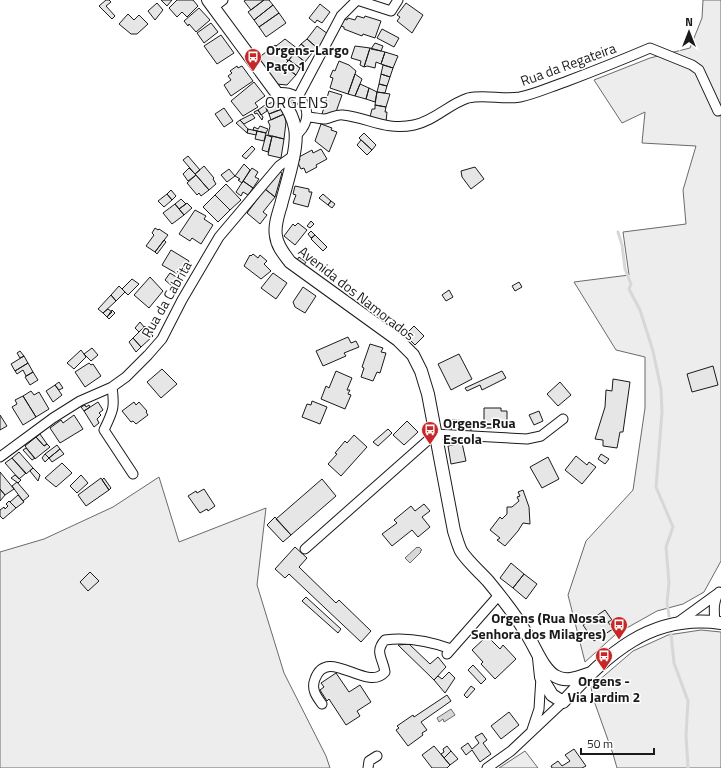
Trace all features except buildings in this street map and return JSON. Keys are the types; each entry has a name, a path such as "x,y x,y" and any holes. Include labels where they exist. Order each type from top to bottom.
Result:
{"street":[{"path":"298,97 342,16 357,0 391,11 398,0"},
{"name":"Avenida dos Namorados","path":"215,2 276,93 284,102 291,114 296,129 293,156 276,223 276,235 279,247 290,262 398,340 413,355 421,371 428,394 454,531 461,550 516,616 530,638 538,656"},
{"name":"Rua da Regateira","path":"307,117 324,119 340,115 350,116 385,126 399,127 415,124 464,100 484,97 518,97 534,93 609,66 650,48 692,65 699,70 718,111"},
{"path":"276,93 291,93 303,102 306,109 306,124 295,136"},
{"name":"Rua da Cabrita","path":"0,457 80,401 112,387 126,378 162,339 182,300 219,237 279,166 293,156"},
{"path":"112,387 114,402 113,410 104,430 133,474"},
{"path":"305,549 435,434 527,439 541,436 563,419"},
{"path":"487,768 511,751 531,733 609,656 630,642 652,631 677,623 719,619 714,609 719,592"},
{"path":"677,623 719,592"},
{"path":"322,704 314,693 313,686 317,673 322,669 330,666 339,667 367,677 376,678 382,676 385,672 383,660 379,653 380,646 385,640 410,639 431,642 449,651 499,595"},
{"path":"538,656 551,673 557,677 574,679 591,673"},
{"path":"531,733 539,709 541,677 538,656"},
{"path":"541,677 552,695 563,702"},
{"path":"557,677 561,688 563,702"},
{"path":"368,768 369,760 377,756"}],"shaded area":[{"path":"703,0 721,0 721,561 704,592 683,604 657,611 616,634 585,662 568,595 586,541 633,490 645,408 645,357 616,350 574,282 629,275 623,232 686,224 683,190 696,146 642,143 645,112 622,123 594,80 650,58 690,48 702,18"},
{"path":"159,477 179,542 266,508 257,585 284,673 326,756 330,768 0,768 0,552 44,539 113,507"},
{"path":"417,547 422,550 410,563 405,558"},
{"path":"701,630 721,632 721,768 617,768 593,698 591,687 633,651 668,635"},
{"path":"451,709 455,715 444,722 443,719 439,722 437,718"},
{"path":"525,751 538,768 499,768"}],"waterway":[{"path":"618,232 622,245 625,269 631,284 629,289 640,310 653,351 661,389 662,412 656,487 673,527 666,547 669,583 667,603 669,616"},
{"path":"671,634 674,663 688,701 686,735 688,768"}],"place":[{"name":"Orgens-Largo Paço 1","path":"253,72"},
{"name":"Orgens-Rua Escola","path":"430,445"},
{"name":"Orgens (Rua Nossa Senhora dos Milagres)","path":"619,640"},
{"name":"Orgens - Via Jardim 2","path":"604,671"}],"district":[{"name":"ORGENS","path":"297,102"}]}
